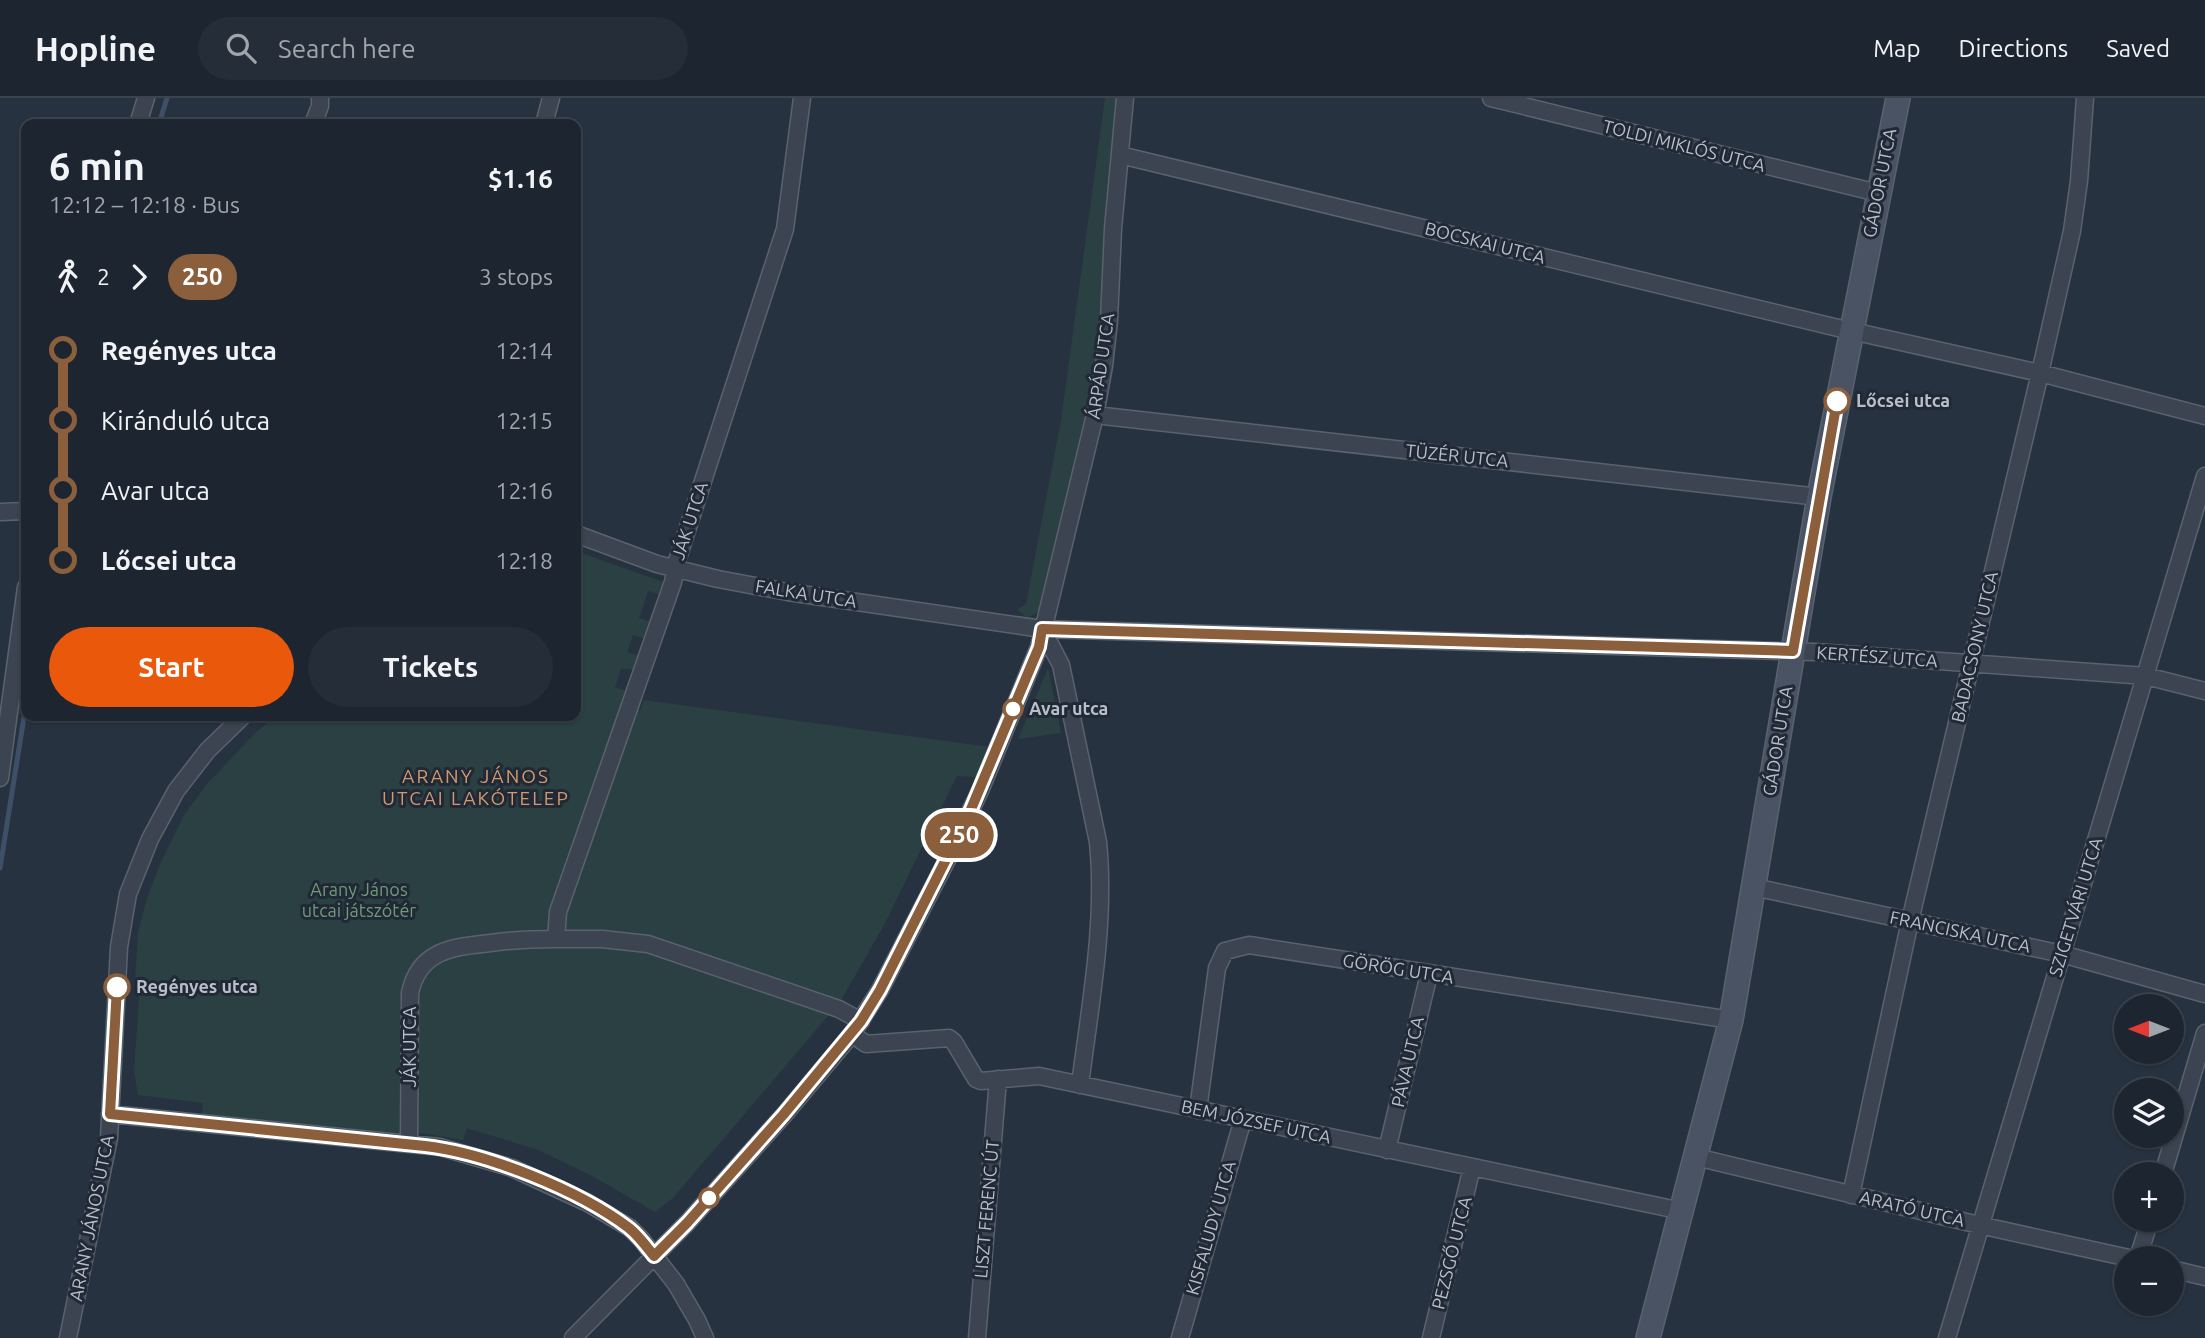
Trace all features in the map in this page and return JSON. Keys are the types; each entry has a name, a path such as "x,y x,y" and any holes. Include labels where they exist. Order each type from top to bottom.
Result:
{"street":[{"path":"140,119 146,98"},
{"path":"315,119 320,98"},
{"path":"545,119 551,98"},
{"name":"JÁK UTCA","path":"556,939 558,912 673,582 785,229 802,98"},
{"name":"ÁRPÁD UTCA","path":"573,1338 687,1223 857,1027 893,966 980,791 1039,647 1095,415 1109,321 1113,229 1125,98"},
{"name":"TOLDI MIKLÓS UTCA","path":"1490,98 1878,193"},
{"name":"GÁDOR UTCA","path":"1648,1338 1731,1020 1819,497 1898,98"},
{"name":"BADACSONY UTCA","path":"1851,1195 1910,921 2072,231 2079,181 2085,98"},
{"name":"BOCSKAI UTCA","path":"1120,155 1850,331"},
{"path":"1850,331 2040,373 2205,416"},
{"name":"TÜZÉR UTCA","path":"1095,415 1819,497"},
{"name":"SZIGETVÁRI UTCA","path":"1947,1338 2205,476"},
{"path":"0,512 21,511"},
{"name":"FALKA UTCA","path":"581,536 675,570 788,592 1042,629"},
{"path":"0,779 21,624"},
{"path":"1042,629 1060,665 1098,842 1101,868 1099,929 1080,1085"},
{"name":"KERTÉSZ UTCA","path":"1042,629 1793,651 2146,676 2205,691"},
{"name":"ARANY JÁNOS UTCA","path":"68,1338 108,1145 119,947 128,894 150,839 176,791 207,751 238,721"},
{"name":"FRANCISKA UTCA","path":"1754,887 2062,954 2205,994"},
{"name":"JÁK UTCA","path":"409,1144 412,981 420,969 439,953 457,946 556,939 602,939 648,944 839,1009 857,1027"},
{"name":"GÖRÖG UTCA","path":"1198,1110 1217,968 1225,951 1249,945 1731,1020"},
{"name":"PÁVA UTCA","path":"1387,1150 1429,974"},
{"name":"BEM JÓZSEF UTCA","path":"857,1027 866,1044 949,1038 976,1079 981,1081 1039,1076 1682,1211"},
{"path":"2167,1162 2205,1033"},
{"name":"LISZT FERENC ÚT","path":"977,1338 998,1079"},
{"path":"110,1114 440,1147 534,1177 588,1203 630,1228 688,1303 705,1338"},
{"name":"KISFALUDY UTCA","path":"1180,1338 1243,1119"},
{"name":"ARATÓ UTCA","path":"1696,1157 2114,1255"},
{"name":"PEZSGŐ UTCA","path":"1431,1338 1472,1167"},
{"path":"2184,1272 2205,1277"}],"green space":[{"path":"1105,98 1121,98 1105,290 1090,415 1042,610 1028,618 1017,610 1026,604 1061,420"},
{"name":"Arany János utcai játszótér","path":"581,553 663,582 659,594 648,591 639,618 651,622 645,639 633,635 627,652 639,656 634,669 621,669 615,687 625,690 621,703 640,710 644,700 990,747 977,777 957,776 883,927 840,1002 673,1198 655,1212 594,1177 538,1150 467,1128 463,1140 422,1133 397,1135 202,1116 203,1103 138,1095 134,1072 139,997 135,981 138,932 147,898 184,815 207,784 270,721 581,721"},
{"path":"1048,668 1061,733 1018,739"}],"waterway":[{"path":"161,119 167,98"},
{"path":"0,868 23,721"}],"bus line":[{"name":"250","path":"117,987 110,1114 440,1147 464,1153 512,1168 588,1203 630,1228 654,1256 783,1115 852,1034 871,1005 980,791 1039,647 1042,629 1793,651 1837,401"}],"place":[{"name":"Lőcsei utca","path":"1837,401"},
{"name":"Avar utca","path":"1013,709"},
{"name":"Regényes utca","path":"117,987"}],"district":[{"name":"ARANY JÁNOS UTCAI LAKÓTELEP","path":"476,787"}]}
